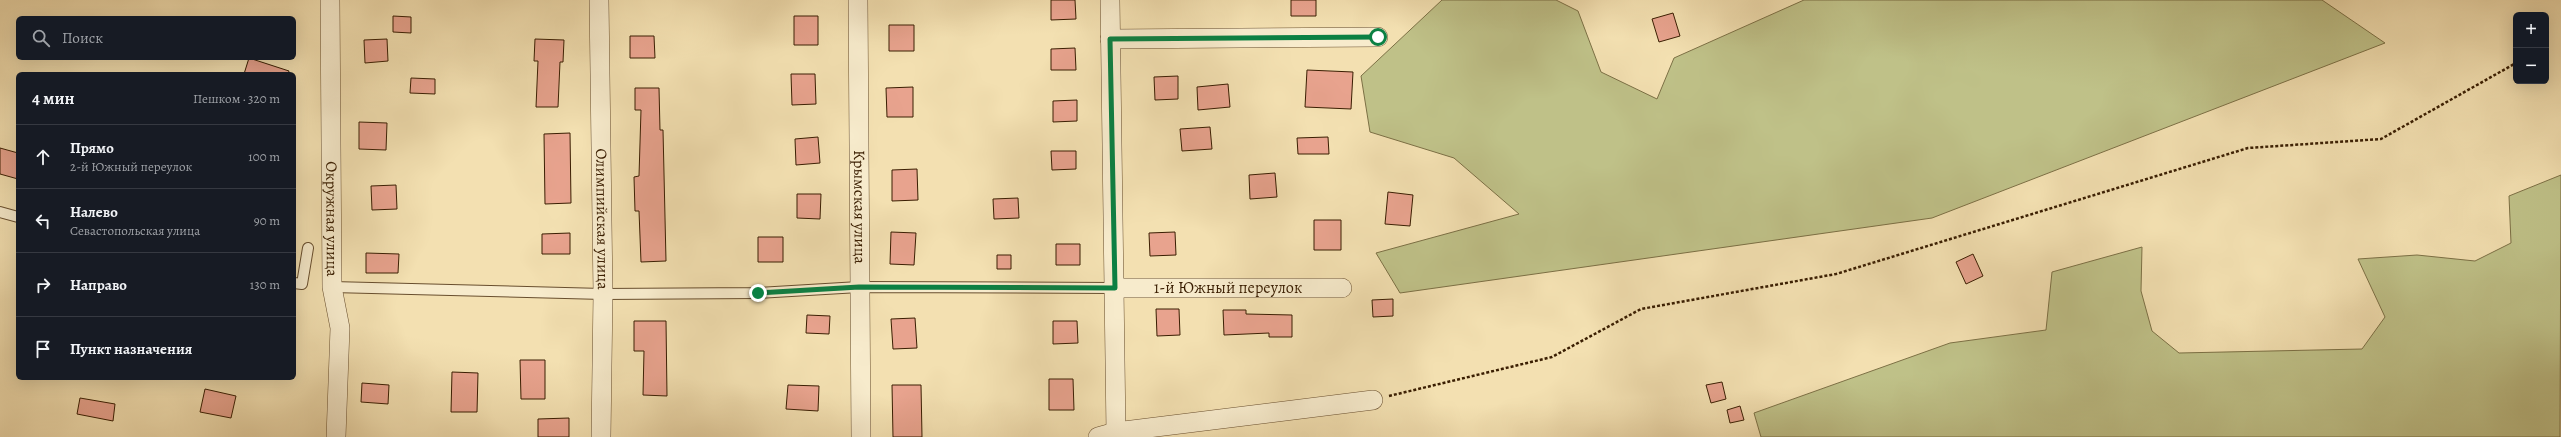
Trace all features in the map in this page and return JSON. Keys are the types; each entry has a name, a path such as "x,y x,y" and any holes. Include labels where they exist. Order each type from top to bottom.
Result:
{"street":[{"name":"Окружная улица","path":"330,0 332,287 340,328 336,437"},
{"name":"Олимпийская улица","path":"599,0 603,294 600,437"},
{"name":"Крымская улица","path":"858,0 861,437"},
{"path":"1110,0 1116,432"},
{"path":"1110,39 1378,37"},
{"name":"1-й Южный переулок","path":"1115,288 1342,288"},
{"path":"1098,437 1116,432 1373,400"}],"lane":[{"path":"0,212 16,216"},
{"path":"296,283 302,284 308,248"},
{"path":"332,287 603,294 758,293 859,287 1115,288"}],"path":[{"path":"1373,400 1552,357 1642,310 1836,274 2248,148 2381,139 2513,65"}],"green space":[{"path":"1442,0 1556,0 1578,11 1601,72 1657,99 1674,58 1804,0 2322,0 2385,43 1932,218 1400,293 1376,253 1519,214 1454,158 1370,132 1361,76"},
{"path":"2561,175 2560,437 1761,437 1754,413 1950,343 2046,330 2052,272 2142,247 2141,291 2152,331 2179,353 2362,349 2385,317 2358,259 2417,255 2475,261 2511,243 2509,196"}],"building":[{"path":"1051,0 1075,0 1076,19 1051,20"},
{"path":"1291,0 1316,0 1316,16 1291,16"},
{"path":"1673,13 1680,36 1659,42 1652,19"},
{"path":"393,16 411,17 411,33 393,32"},
{"path":"794,16 818,16 818,45 794,45"},
{"path":"889,25 914,25 914,51 889,51"},
{"path":"630,36 654,36 655,58 630,58"},
{"path":"387,39 388,61 365,63 364,40"},
{"path":"535,39 564,40 563,62 560,62 558,107 536,107 538,61 534,61"},
{"path":"1075,48 1076,70 1051,70 1051,49"},
{"path":"248,60 255,60 289,71 289,72 245,72"},
{"path":"1307,70 1353,72 1351,109 1305,107"},
{"path":"791,74 815,74 816,104 792,105"},
{"path":"1178,76 1178,99 1155,100 1154,77"},
{"path":"411,78 435,79 435,94 410,93"},
{"path":"1228,84 1230,107 1198,110 1197,87"},
{"path":"913,87 913,117 887,117 886,88"},
{"path":"635,88 659,88 660,130 663,130 666,261 641,262 639,211 635,211 634,177 639,176 641,110 635,110"},
{"path":"1077,100 1077,121 1053,122 1053,101"},
{"path":"359,122 387,123 386,150 359,149"},
{"path":"1210,127 1212,149 1182,151 1180,129"},
{"path":"570,133 571,203 545,204 544,134"},
{"path":"818,137 820,163 796,165 795,139"},
{"path":"1328,137 1329,154 1298,154 1297,138"},
{"path":"0,148 16,152 16,178 0,174"},
{"path":"1051,151 1076,151 1076,169 1052,170"},
{"path":"917,169 918,200 892,201 892,170"},
{"path":"1275,173 1277,197 1250,199 1249,175"},
{"path":"396,185 397,209 372,210 371,186"},
{"path":"1388,192 1413,195 1410,226 1385,224"},
{"path":"797,194 821,194 820,219 797,218"},
{"path":"1018,198 1019,218 994,219 993,199"},
{"path":"1314,220 1341,220 1341,250 1314,250"},
{"path":"891,232 916,233 914,265 890,264"},
{"path":"1175,232 1176,255 1150,256 1149,233"},
{"path":"570,233 570,254 542,254 542,234"},
{"path":"758,237 783,237 783,262 758,262"},
{"path":"1056,244 1080,244 1080,265 1056,265"},
{"path":"366,253 399,254 398,273 366,273"},
{"path":"1973,254 1983,276 1966,284 1956,262"},
{"path":"997,255 1011,255 1011,269 997,269"},
{"path":"1393,299 1393,316 1373,317 1372,300"},
{"path":"1156,309 1179,309 1180,335 1157,336"},
{"path":"1223,310 1246,310 1246,314 1292,315 1292,337 1269,337 1269,333 1224,335"},
{"path":"807,315 830,316 829,334 806,333"},
{"path":"915,318 917,348 893,349 891,319"},
{"path":"634,321 666,321 667,396 643,395 644,351 634,351"},
{"path":"1053,321 1077,321 1078,343 1053,344"},
{"path":"520,360 545,360 545,399 521,399"},
{"path":"452,372 478,373 477,412 451,412"},
{"path":"1049,379 1073,379 1074,410 1049,410"},
{"path":"1722,382 1726,399 1711,403 1706,385"},
{"path":"362,383 389,385 388,404 361,402"},
{"path":"788,385 819,386 818,411 786,409"},
{"path":"892,385 921,385 922,437 893,437"},
{"path":"205,389 236,396 231,418 200,412"},
{"path":"80,398 115,404 113,421 77,414"},
{"path":"1740,406 1744,420 1730,423 1727,410"},
{"path":"569,418 569,437 538,437 538,419"}],"route":[{"path":"758,293 859,287 1115,288 1110,39 1378,37"}]}
